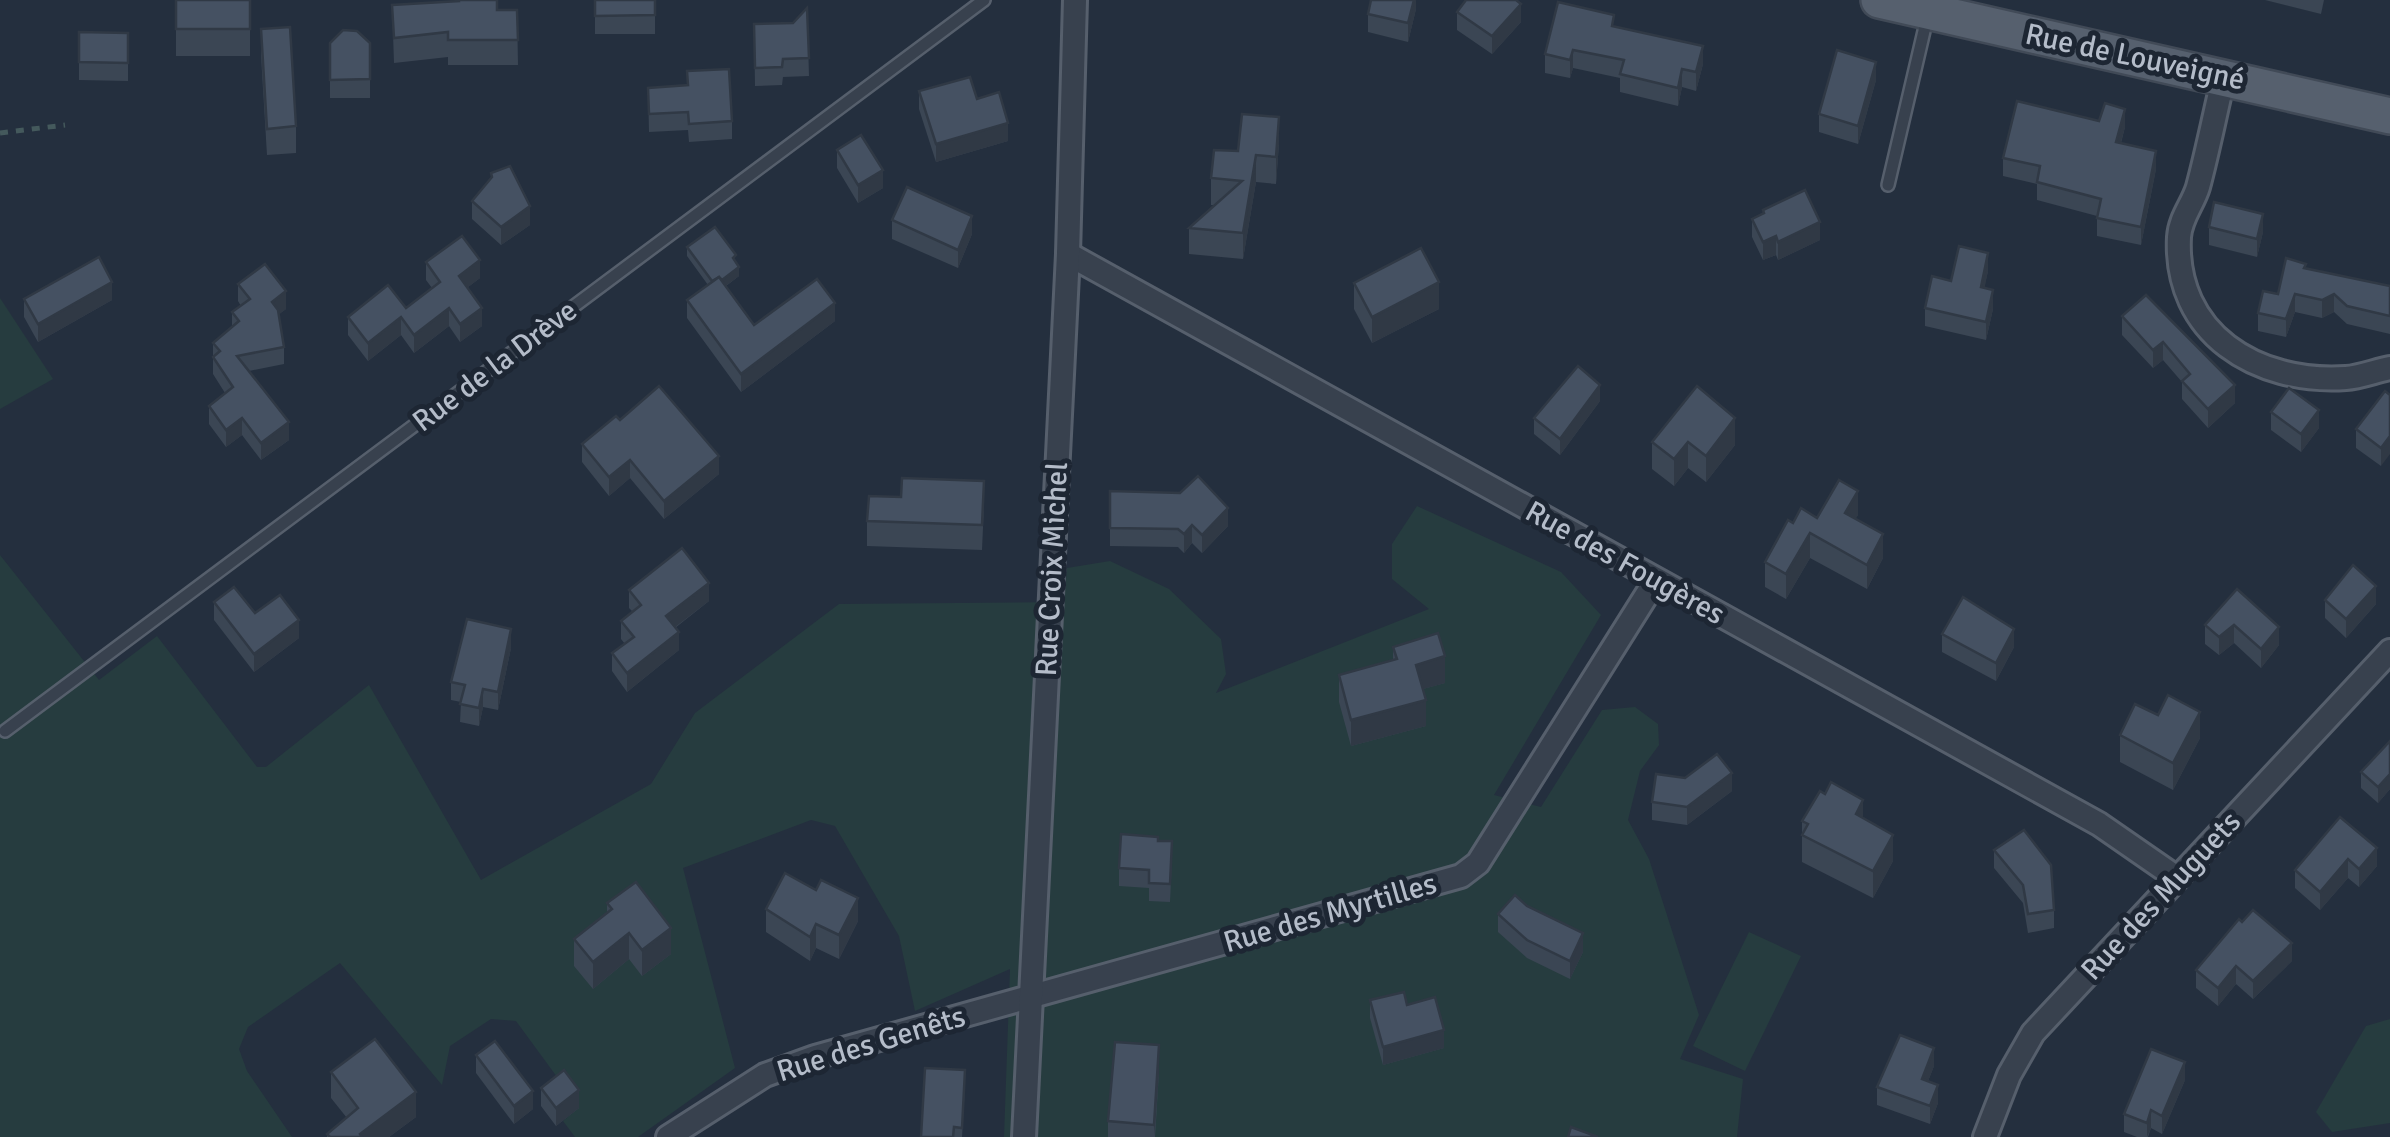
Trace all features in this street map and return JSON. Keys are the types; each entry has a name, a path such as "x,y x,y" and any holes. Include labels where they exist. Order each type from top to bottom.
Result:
{"main road":[{"name":"Rue de Louveigné","path":"1879,0 2390,116"}],"street":[{"name":"Rue Croix Michel","path":"1024,1137 1068,254 1074,0"},
{"path":"2224,76 2196,192 2179,238 2182,273 2200,318 2223,346 2244,360 2280,374 2349,378 2390,368"},
{"name":"Rue des Fougères","path":"1068,254 2099,824 2177,878"},
{"name":"Rue des Myrtilles","path":"1030,997 1461,876 1478,863 1656,580"},
{"name":"Rue des Muguets","path":"1985,1137 2009,1076 2033,1033 2390,651"},
{"name":"Rue des Genêts","path":"668,1137 766,1075 815,1056 1030,997"}],"lane":[{"name":"Rue de la Drève","path":"5,731 984,0"},
{"path":"1888,185 1929,12"}],"path":[{"path":"0,133 65,124"}],"green space":[{"path":"0,298 53,379 0,409"},
{"path":"1417,506 1561,572 1601,615 1494,795 1541,807 1602,710 1635,707 1658,724 1659,745 1640,771 1628,820 1649,859 1699,1015 1680,1059 1743,1079 1737,1137 1004,1137 1010,969 915,1011 899,936 835,826 811,820 683,868 735,1068 638,1137 575,1137 563,1121 579,1107 516,1021 491,1019 450,1046 442,1085 340,963 248,1027 239,1049 247,1071 292,1137 0,1137 0,555 99,680 157,636 257,767 266,767 369,685 481,880 651,784 695,713 839,604 1064,602 1067,568 1110,561 1169,589 1221,639 1226,674 1216,693 1429,609 1392,579 1392,544"},
{"path":"1749,932 1801,956 1745,1071 1693,1046"},
{"path":"2390,1019 2390,1123 2332,1132 2316,1112 2366,1026"}],"building":[{"path":"176,0 250,0 250,29 176,29"},
{"path":"497,0 497,10 517,10 518,40 448,40 448,32 394,38 392,5"},
{"path":"595,0 655,0 655,15 595,16"},
{"path":"1371,0 1414,0 1408,23 1368,14"},
{"path":"1466,0 1516,0 1521,4 1492,36 1457,12"},
{"path":"1558,2 1614,15 1612,26 1703,46 1696,72 1682,69 1678,88 1620,74 1624,60 1573,50 1570,60 1545,54"},
{"path":"807,8 809,58 783,59 782,67 755,68 754,24 793,23"},
{"path":"290,27 296,126 267,129 261,29"},
{"path":"343,30 357,31 370,43 370,79 330,80 330,43"},
{"path":"79,32 128,33 128,63 79,62"},
{"path":"1837,50 1876,62 1858,126 1819,114"},
{"path":"729,69 732,121 689,124 688,112 649,114 648,88 688,85 687,71"},
{"path":"970,77 977,99 999,92 1008,123 936,144 919,91"},
{"path":"2017,101 2099,121 2105,103 2125,109 2116,142 2156,151 2141,227 2097,218 2101,199 2037,182 2040,166 2003,158"},
{"path":"1242,114 1279,117 1276,157 1256,155 1243,233 1189,228 1242,181 1211,178 1214,150 1238,151"},
{"path":"861,135 883,170 858,185 837,150"},
{"path":"510,166 530,206 501,227 472,201 492,177 491,173"},
{"path":"907,187 972,216 958,250 892,220"},
{"path":"1805,190 1820,222 1778,242 1776,236 1763,242 1752,219"},
{"path":"2214,202 2263,214 2257,239 2209,227"},
{"path":"715,227 736,255 733,258 739,267 722,280 719,277 712,281 687,247"},
{"path":"462,236 480,260 459,276 482,308 460,324 449,308 414,335 401,317 368,343 348,317 388,285 406,308 440,282 426,262"},
{"path":"1959,246 1988,253 1981,287 1993,290 1986,322 1925,308 1932,276 1951,281"},
{"path":"1421,248 1439,282 1372,317 1354,283"},
{"path":"99,257 112,282 38,324 24,299"},
{"path":"2286,258 2306,264 2304,268 2390,286 2390,316 2347,306 2334,294 2322,300 2295,294 2286,319 2258,313 2263,291 2278,294"},
{"path":"265,264 286,291 272,302 278,310 284,347 237,356 289,422 261,443 242,418 226,430 209,406 233,387 213,357 220,351 213,343 239,321 232,312 250,299 238,284"},
{"path":"719,277 754,325 817,279 835,303 741,374 687,300"},
{"path":"2146,295 2235,385 2208,409 2182,381 2190,374 2163,342 2153,350 2122,316"},
{"path":"1578,366 1600,385 1560,439 1534,418"},
{"path":"659,386 719,456 664,501 630,460 609,477 582,444 616,416 620,420"},
{"path":"1697,386 1735,418 1706,456 1688,442 1674,459 1652,442"},
{"path":"2289,388 2319,410 2301,434 2271,412"},
{"path":"2385,391 2390,395 2390,436 2381,448 2356,429"},
{"path":"1198,476 1228,508 1202,535 1192,525 1184,534 1178,529 1110,528 1110,491 1180,493"},
{"path":"902,478 984,481 982,525 867,521 869,496 901,497"},
{"path":"1839,480 1858,491 1845,513 1883,534 1867,565 1810,533 1786,574 1765,562 1788,520 1793,523 1801,508 1817,518"},
{"path":"682,548 709,583 666,616 679,632 627,673 612,653 634,637 621,621 641,605 629,590"},
{"path":"2353,565 2376,586 2346,619 2325,600"},
{"path":"234,587 255,613 280,595 299,620 254,654 214,602"},
{"path":"2237,589 2279,627 2261,649 2234,625 2219,637 2205,625"},
{"path":"1963,597 2014,629 1996,663 1942,634"},
{"path":"467,619 511,629 498,692 483,689 479,708 460,704 465,685 451,682"},
{"path":"1438,633 1445,656 1416,665 1426,700 1351,720 1339,675 1397,659 1393,647"},
{"path":"2168,695 2200,712 2173,763 2120,735 2135,704 2158,715"},
{"path":"2390,741 2390,774 2378,787 2361,772"},
{"path":"1717,754 1732,773 1687,807 1652,802 1656,774 1685,778"},
{"path":"1831,782 1863,800 1856,814 1893,835 1873,871 1802,835 1808,824 1802,821 1820,791 1825,794"},
{"path":"2340,817 2377,848 2359,869 2348,859 2320,892 2295,870"},
{"path":"2024,830 2051,865 2054,910 2028,914 2023,885 1994,850"},
{"path":"1121,834 1172,841 1170,884 1149,883 1149,870 1119,868"},
{"path":"785,873 816,890 821,880 858,898 839,935 816,924 810,937 766,909"},
{"path":"636,882 671,928 642,950 629,933 593,962 574,939 612,909 607,903"},
{"path":"1515,895 1527,906 1583,933 1570,961 1527,940 1498,914"},
{"path":"2253,910 2292,943 2253,981 2236,966 2218,988 2196,970 2239,919 2242,922"},
{"path":"1404,992 1407,1005 1435,997 1444,1030 1383,1047 1370,1000"},
{"path":"1900,1035 1934,1048 1922,1079 1938,1085 1930,1106 1877,1087"},
{"path":"375,1039 416,1092 360,1134 362,1137 330,1137 327,1134 358,1108 331,1072"},
{"path":"495,1041 533,1091 514,1106 476,1055"},
{"path":"1115,1042 1159,1045 1154,1125 1108,1121"},
{"path":"2151,1049 2185,1062 2162,1116 2151,1110 2147,1123 2124,1114"},
{"path":"925,1068 965,1070 962,1128 954,1127 953,1137 921,1137"},
{"path":"564,1070 579,1090 556,1108 541,1088"},
{"path":"1571,1127 1598,1137 1568,1137"}]}
